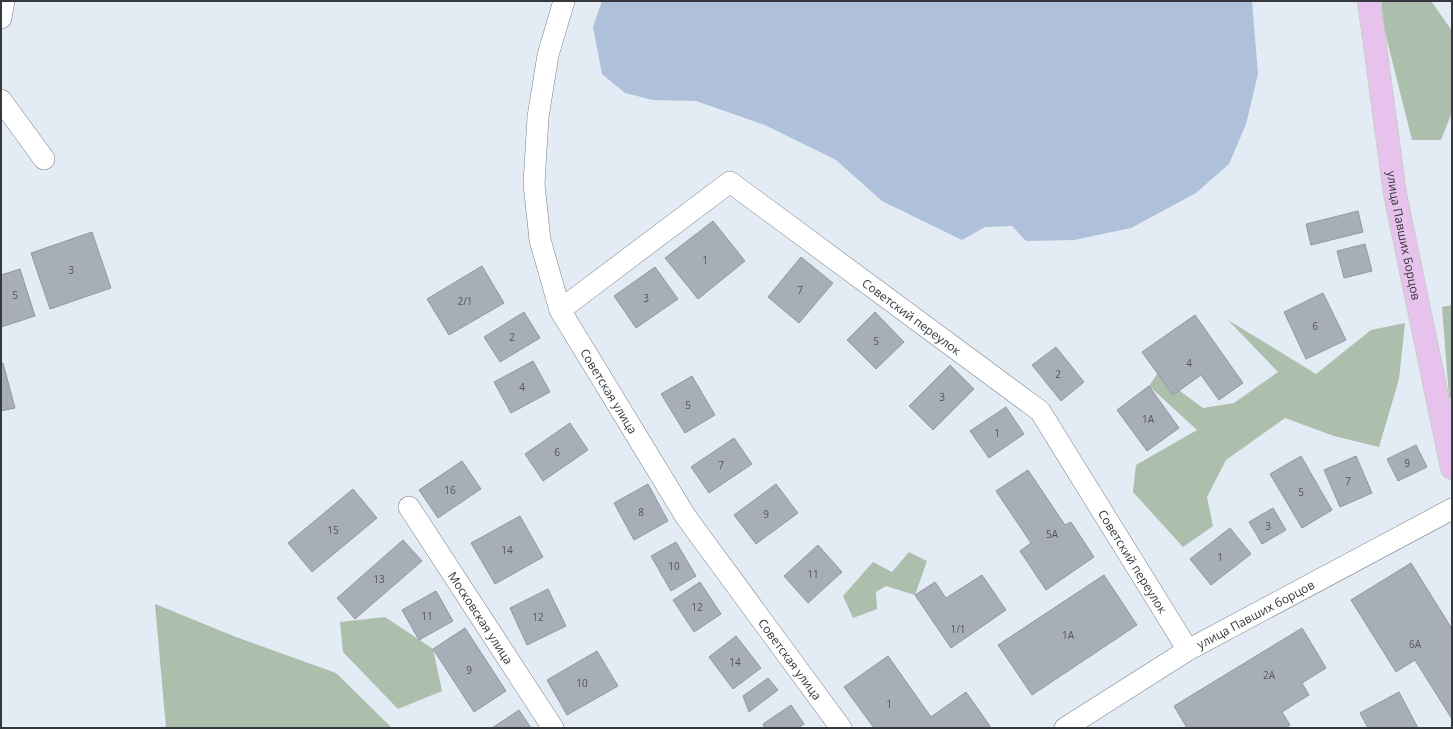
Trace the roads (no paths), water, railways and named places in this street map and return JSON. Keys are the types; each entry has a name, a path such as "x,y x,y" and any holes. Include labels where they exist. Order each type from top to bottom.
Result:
{"main road":[{"name":"улица Павших Борцов","path":"1369,1 1395,194 1452,468"}],"street":[{"path":"1,18 4,1"},
{"name":"Советская улица","path":"564,1 548,55 538,117 534,184 540,240 560,310 686,517 841,728"},
{"path":"1,100 44,159"},
{"name":"Советский переулок","path":"560,310 730,182 1040,411 1188,650"},
{"name":"Московская улица","path":"410,507 553,728"},
{"name":"улица Павших борцов","path":"1065,728 1188,650 1452,509"}],"water":[{"path":"602,1 1252,1 1258,74 1246,124 1229,164 1196,193 1131,228 1074,240 1026,241 1012,226 985,227 962,240 882,201 836,160 765,125 696,101 653,100 625,93 602,74 593,27"}]}
